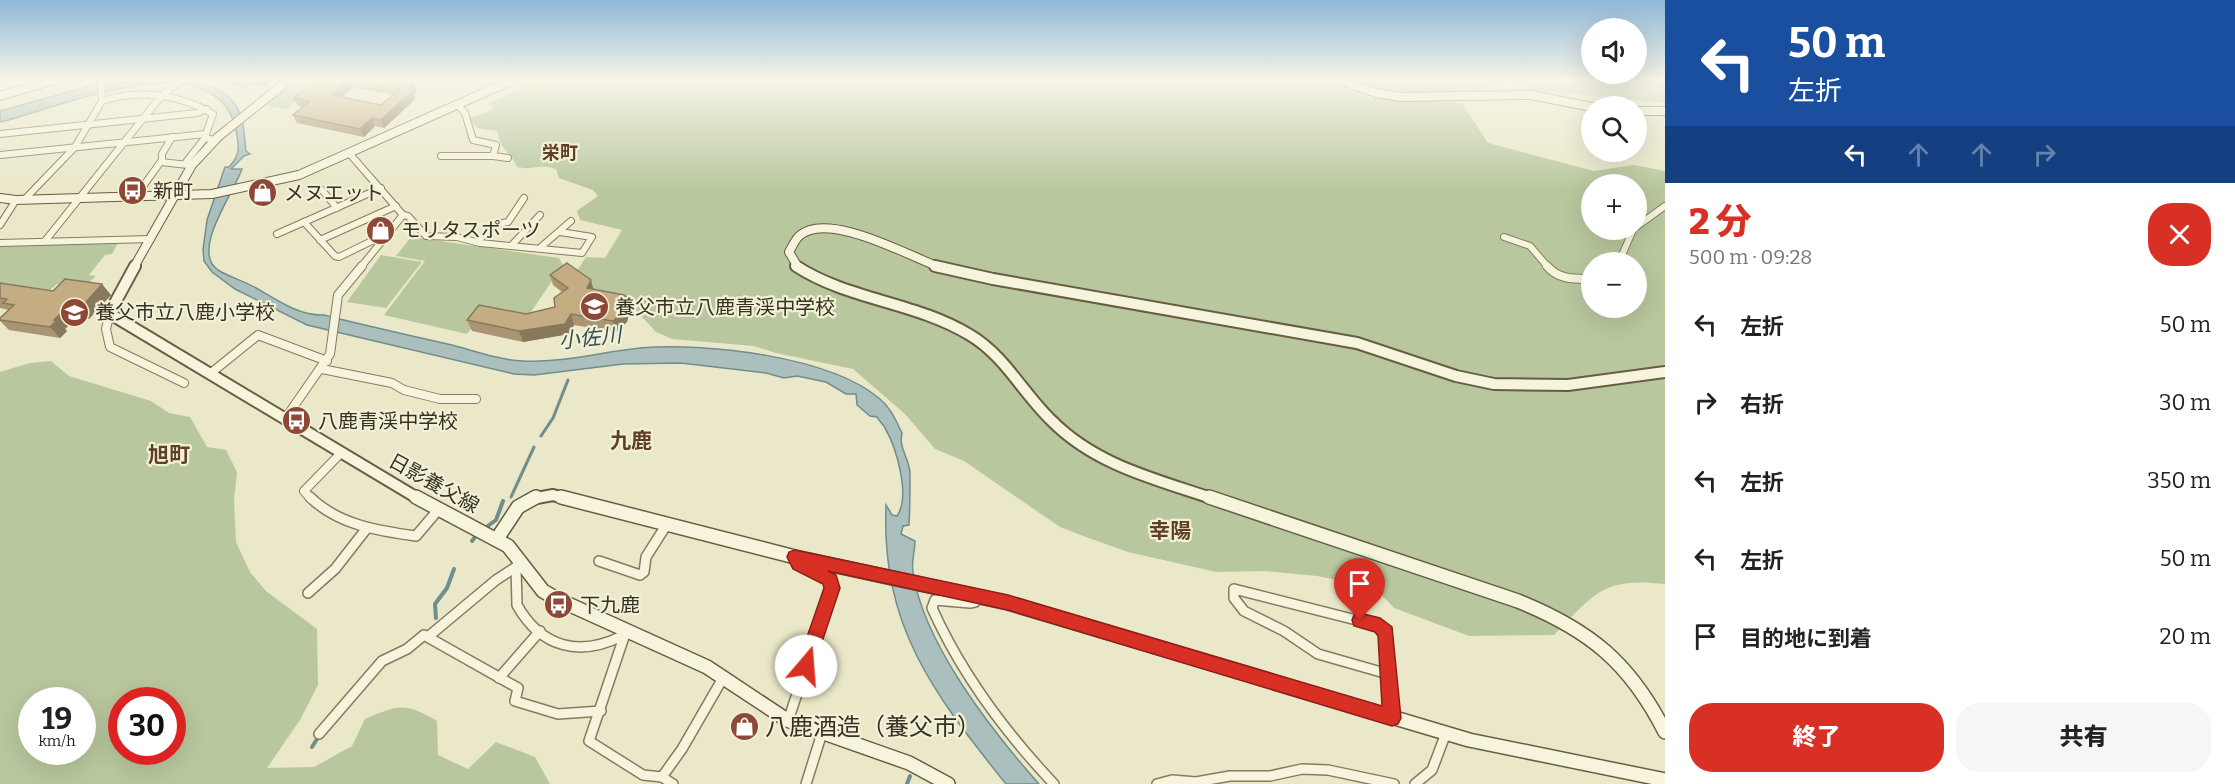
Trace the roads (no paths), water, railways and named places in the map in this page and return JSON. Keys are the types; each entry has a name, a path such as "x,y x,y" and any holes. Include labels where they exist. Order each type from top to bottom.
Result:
{"street":[{"path":"0,225 20,200 75,147 93,116"},
{"path":"45,241 147,116"},
{"path":"0,134 170,116"},
{"path":"190,165 186,162 206,136 212,116"},
{"path":"184,383 110,347 106,340 106,326 110,312 190,165 244,116"},
{"path":"0,198 20,200 212,194 244,189 294,177 434,116"},
{"path":"465,116 473,140 496,145 493,156"},
{"path":"0,155 172,137 217,138"},
{"path":"136,196 161,162 162,154 172,137"},
{"path":"349,153 403,215 408,216 426,236 457,237 476,242 582,252 592,237 560,232"},
{"path":"441,156 508,158"},
{"path":"161,162 190,165"},
{"path":"278,234 381,188"},
{"path":"322,190 337,208"},
{"path":"476,242 498,224 508,222 524,198"},
{"path":"320,240 396,206"},
{"path":"1647,219 1665,206"},
{"path":"285,419 327,361 332,339 333,314 338,295 403,215"},
{"path":"511,246 540,215"},
{"path":"542,247 571,221"},
{"path":"304,222 335,256 339,257 386,234"},
{"path":"1665,372 1570,385 1535,387 1492,384 1452,375 1358,343 953,270 841,230 819,228 801,233 795,238 789,252 796,266 815,278 940,320 966,332 999,357 1056,426 1081,446 1111,464 1518,601 1563,619 1596,640 1626,668 1645,694 1665,732"},
{"path":"1504,237 1530,246 1554,274 1569,279 1581,279"},
{"path":"0,243 150,239"},
{"name":"日影養父線","path":"110,312 116,318 438,510 508,546 519,566 543,591 624,633 692,660 723,678 764,709 788,721 894,755 928,771 948,784"},
{"path":"211,373 255,334 327,361"},
{"path":"322,369 392,383 404,390 440,399 476,399"},
{"path":"342,452 304,490 325,508 350,523 416,536 438,510"},
{"path":"497,539 522,502 540,495 553,495 795,557 1008,603 1446,734 1665,780"},
{"path":"599,561 640,575 644,572 651,547 666,524"},
{"path":"308,593 335,569 367,528"},
{"path":"788,721 832,588 831,580 799,564 795,557"},
{"path":"519,566 517,605 540,631 555,643 576,651 606,645 624,633"},
{"path":"429,636 496,580 519,566"},
{"path":"1388,674 1318,654 1284,631 1244,611 1234,598 1234,590 1238,588 1380,626 1386,633 1392,718"},
{"path":"977,596 975,602 970,603 935,600 932,608 946,642 989,707 1033,763 1054,784"},
{"path":"499,678 540,631"},
{"path":"624,633 601,711 589,741 595,747 643,775 662,777 673,784"},
{"path":"319,734 382,661 407,649 424,635 518,688 515,701 558,714 601,711"},
{"path":"662,777 682,749 723,678"},
{"path":"806,784 822,733"},
{"path":"1415,784 1428,774 1443,746 1446,734"},
{"path":"1157,784 1172,780 1196,782 1230,776 1270,776 1302,769 1328,770 1394,784"}],"waterway":[{"path":"541,436 553,418 568,380"},
{"path":"511,497 534,447"},
{"path":"485,528 496,520 503,501"},
{"path":"472,541 475,537"},
{"path":"436,618 435,604 447,588 454,569"},
{"path":"312,747 319,736"},
{"path":"907,784 910,776"}],"place":[{"name":"新町","path":"132,191"},
{"name":"メヌエット","path":"263,193"},
{"name":"モリタスポーツ","path":"380,230"},
{"name":"養父市立八鹿青渓中学校","path":"594,307"},
{"name":"養父市立八鹿小学校","path":"74,312"},
{"name":"八鹿青渓中学校","path":"297,421"},
{"name":"下九鹿","path":"559,605"},
{"name":"八鹿酒造（養父市）","path":"744,727"}],"district":[{"name":"栄町","path":"560,153"},
{"name":"九鹿","path":"631,441"},
{"name":"旭町","path":"169,455"},
{"name":"幸陽","path":"1170,531"}],"water label":[{"name":"小佐川","path":"590,338"}]}
